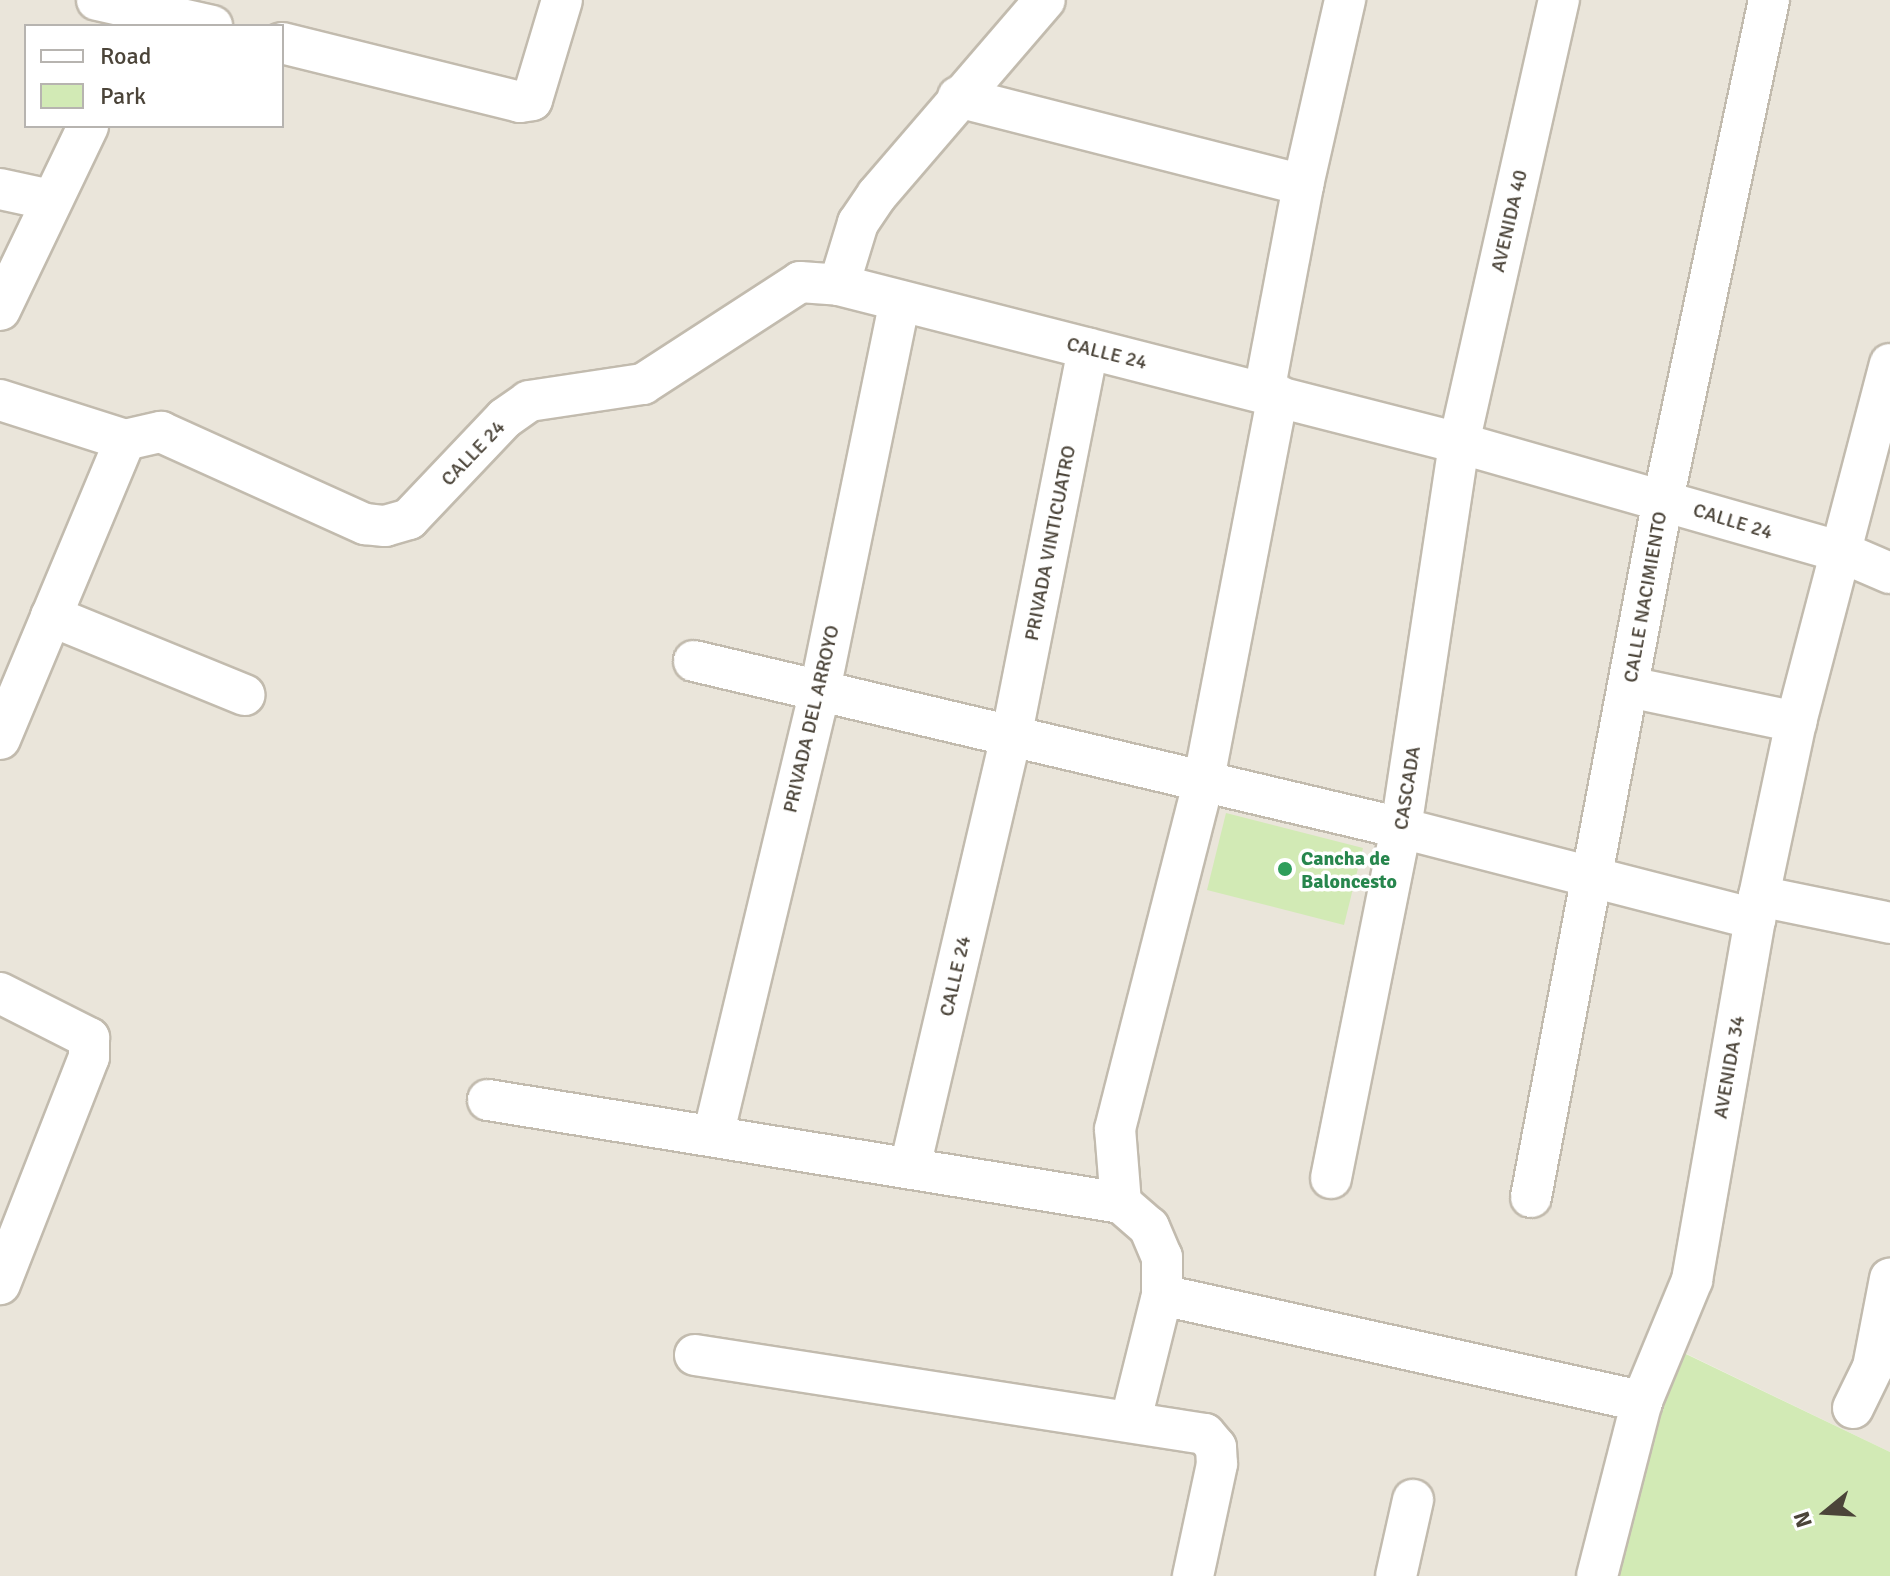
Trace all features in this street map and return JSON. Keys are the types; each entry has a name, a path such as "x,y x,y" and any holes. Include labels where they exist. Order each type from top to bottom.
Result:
{"street":[{"path":"97,0 203,24"},
{"path":"284,43 520,102 532,100 562,0"},
{"path":"839,285 858,223 958,97 1045,0"},
{"path":"1121,1203 1115,1129 1203,784 1271,393 1303,185 1345,0"},
{"name":"AVENIDA 40","path":"1459,443 1559,0"},
{"name":"CALLE NACIMIENTO","path":"1531,1197 1587,879 1629,687 1663,500 1769,0"},
{"path":"958,97 1303,185"},
{"path":"0,310 87,128"},
{"path":"0,189 51,200"},
{"name":"CALLE 24","path":"125,440 161,432 365,524 385,526 409,519 505,418 529,401 643,384 800,282 839,285 1459,443 1841,552 1890,573"},
{"name":"PRIVADA DEL ARROYO","path":"713,1136 820,690 900,301"},
{"name":"PRIVADA VINTICUATRO","path":"1011,738 1088,349"},
{"name":"AVENIDA 34","path":"1597,1576 1642,1401 1692,1280 1757,908 1796,722 1890,364"},
{"path":"0,400 125,440 0,739"},
{"name":"CASCADA","path":"1331,1178 1401,828 1459,443"},
{"path":"51,616 245,695"},
{"path":"694,661 1203,784 1401,828 1587,879 1757,908 1890,923"},
{"path":"1629,687 1796,722"},
{"name":"CALLE 24","path":"910,1167 1011,738"},
{"path":"0,993 89,1038 89,1057 0,1284"},
{"path":"488,1100 1121,1203 1149,1227 1162,1257 1162,1295 1131,1419"},
{"path":"1853,1408 1873,1367 1890,1279"},
{"path":"1162,1295 1642,1401"},
{"path":"695,1355 1131,1419 1205,1434 1216,1447 1193,1576"},
{"path":"1396,1576 1413,1500"}],"shaded area":[{"path":"0,0 1890,0 1890,1452 1662,1342 1608,1576 0,1576"}],"green space":[{"name":"Cancha de Baloncesto","path":"1226,813 1363,848 1344,925 1207,890"},
{"path":"1661,1342 1890,1452 1890,1576 1608,1576"}],"place":[{"name":"Cancha de Baloncesto","path":"1285,869"}]}
